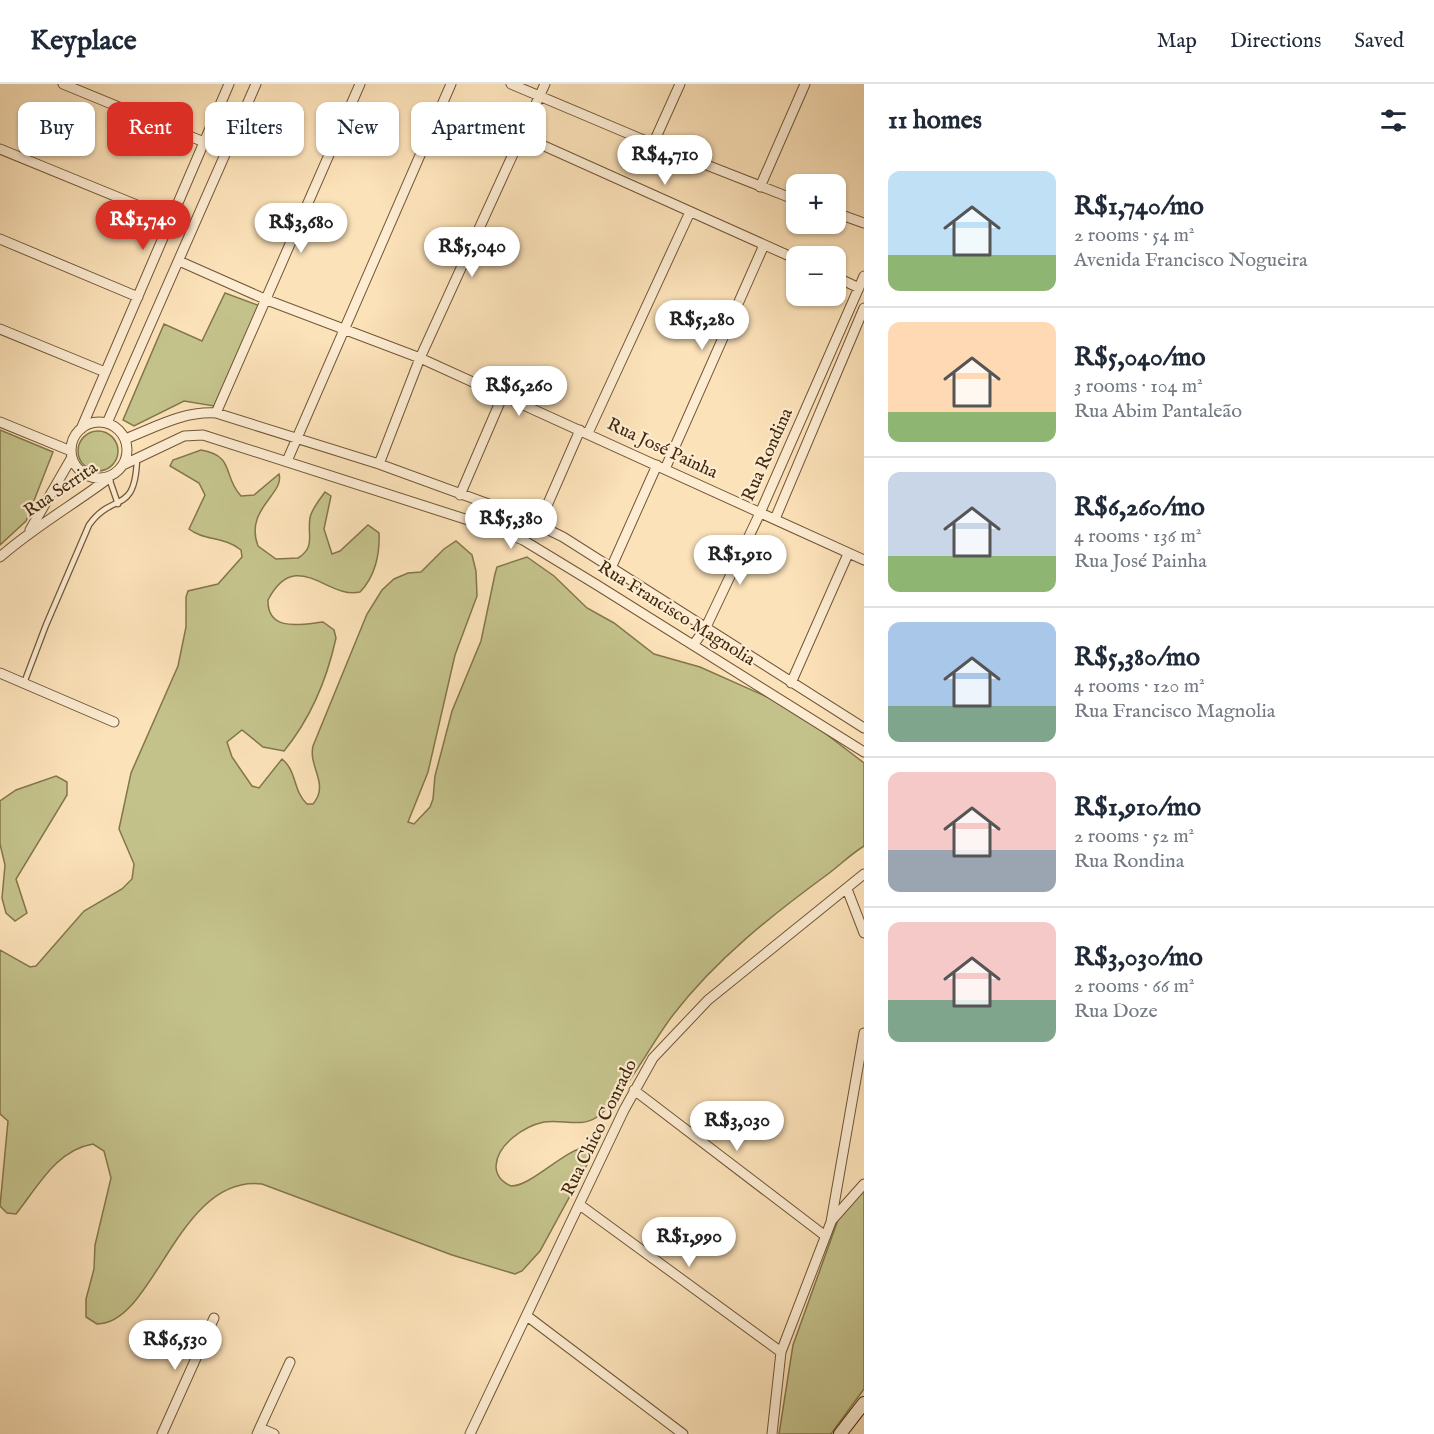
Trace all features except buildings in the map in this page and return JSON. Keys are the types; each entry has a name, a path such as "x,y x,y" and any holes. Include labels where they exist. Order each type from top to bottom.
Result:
{"street":[{"path":"63,84 204,142"},
{"name":"Rua Serrita","path":"111,476 102,478 89,476 78,469 72,454 76,435 81,429 230,84"},
{"path":"107,423 256,84"},
{"path":"216,413 360,84"},
{"path":"287,461 451,84"},
{"path":"511,84 653,144 786,196"},
{"path":"537,102 545,84"},
{"path":"653,144 680,84"},
{"path":"760,187 805,84"},
{"path":"546,147 786,255"},
{"path":"0,149 171,219"},
{"path":"379,464 420,358 513,156"},
{"path":"539,524 690,212"},
{"path":"846,217 864,223"},
{"path":"0,239 138,297"},
{"path":"611,568 661,467 764,245"},
{"name":"Rua José Painha","path":"179,261 267,300 420,358 862,559"},
{"name":"Rua Rondina","path":"694,644 705,627 760,513 864,276"},
{"path":"846,282 860,288"},
{"name":"Rua Rondina","path":"775,519 864,308"},
{"path":"0,329 105,372"},
{"path":"460,495 503,395"},
{"name":"Rua Francisco Magnolia","path":"125,439 179,416 195,412 216,413 379,464 516,514 539,524 611,568 864,727"},
{"path":"0,422 72,454 28,533"},
{"path":"81,429 98,422 107,423 115,426 125,439"},
{"name":"Rua Francisco Magnolia","path":"123,465 175,440 194,434 212,436 523,540 694,644 864,752"},
{"name":"Rua Serrita","path":"0,557 28,533 74,504 123,465 127,457 125,439"},
{"path":"862,559 864,548"},
{"path":"791,683 848,554"},
{"path":"0,673 114,722"},
{"name":"Rua Chico Conrado","path":"471,1430 634,1090 653,1058 708,1000 864,874"},
{"path":"847,889 864,933"},
{"path":"831,1222 864,1033"},
{"path":"634,1090 824,1235"},
{"path":"772,1434 781,1352 824,1235 831,1222 864,1184"},
{"path":"580,1205 781,1352"},
{"path":"527,1316 683,1434"},
{"path":"162,1434 213,1318"},
{"path":"274,1434 259,1431 290,1362"},
{"path":"840,1434 863,1405"},
{"path":"471,1430 482,1434"}],"lane":[{"path":"24,683 89,525 99,514 118,504 133,489 137,459"},
{"path":"111,476 118,504"}],"shaded area":[{"path":"225,293 260,306 214,406 184,401 134,426 123,420 164,324 202,341"},
{"path":"0,430 53,452 26,521 0,545"},
{"path":"98,431 112,437 118,451 112,465 98,471 84,465 78,451 84,437"},
{"path":"201,450 212,453 224,462 235,489 241,496 254,495 279,474 276,488 260,512 255,533 258,546 276,559 298,558 307,550 310,540 311,515 325,492 331,496 324,529 332,554 340,551 368,525 379,533 376,565 360,592 336,589 301,576 290,577 279,584 268,600 269,611 273,618 280,622 297,625 323,622 334,630 336,638 317,697 310,712 284,751 263,747 242,730 227,742 232,757 252,786 259,788 282,759 290,769 303,799 307,804 313,804 318,797 319,782 313,761 313,746 367,614 382,590 394,579 408,573 421,572 444,549 456,541 472,555 476,571 477,596 455,655 428,772 408,822 414,824 430,807 433,799 435,776 452,711 481,641 497,567 527,557 554,576 587,608 614,623 654,654 700,667 774,700 809,721 864,763 864,846 786,905 707,975 673,1015 618,1097 597,1117 578,1123 551,1121 537,1124 513,1137 501,1150 496,1166 497,1173 502,1181 511,1186 528,1180 579,1148 590,1145 596,1148 540,1251 522,1271 515,1274 452,1255 262,1184 233,1187 209,1202 188,1224 135,1301 117,1318 97,1324 86,1317 86,1299 94,1269 95,1245 111,1178 104,1151 93,1144 68,1154 48,1171 16,1214 7,1213 0,1206 8,1121 0,1114 0,950 30,967 36,966 84,911 122,889 132,879 134,864 119,829 131,773 178,666 186,627 188,591 218,584 242,557 241,550 228,542 195,533 189,529 205,495 199,483 170,466 173,460"},
{"path":"56,776 67,782 67,795 16,879 27,913 15,921 6,913 2,898 5,865 0,844 0,801 16,790"},
{"path":"864,1188 864,1389 831,1434 779,1434 793,1345 839,1217"}]}
